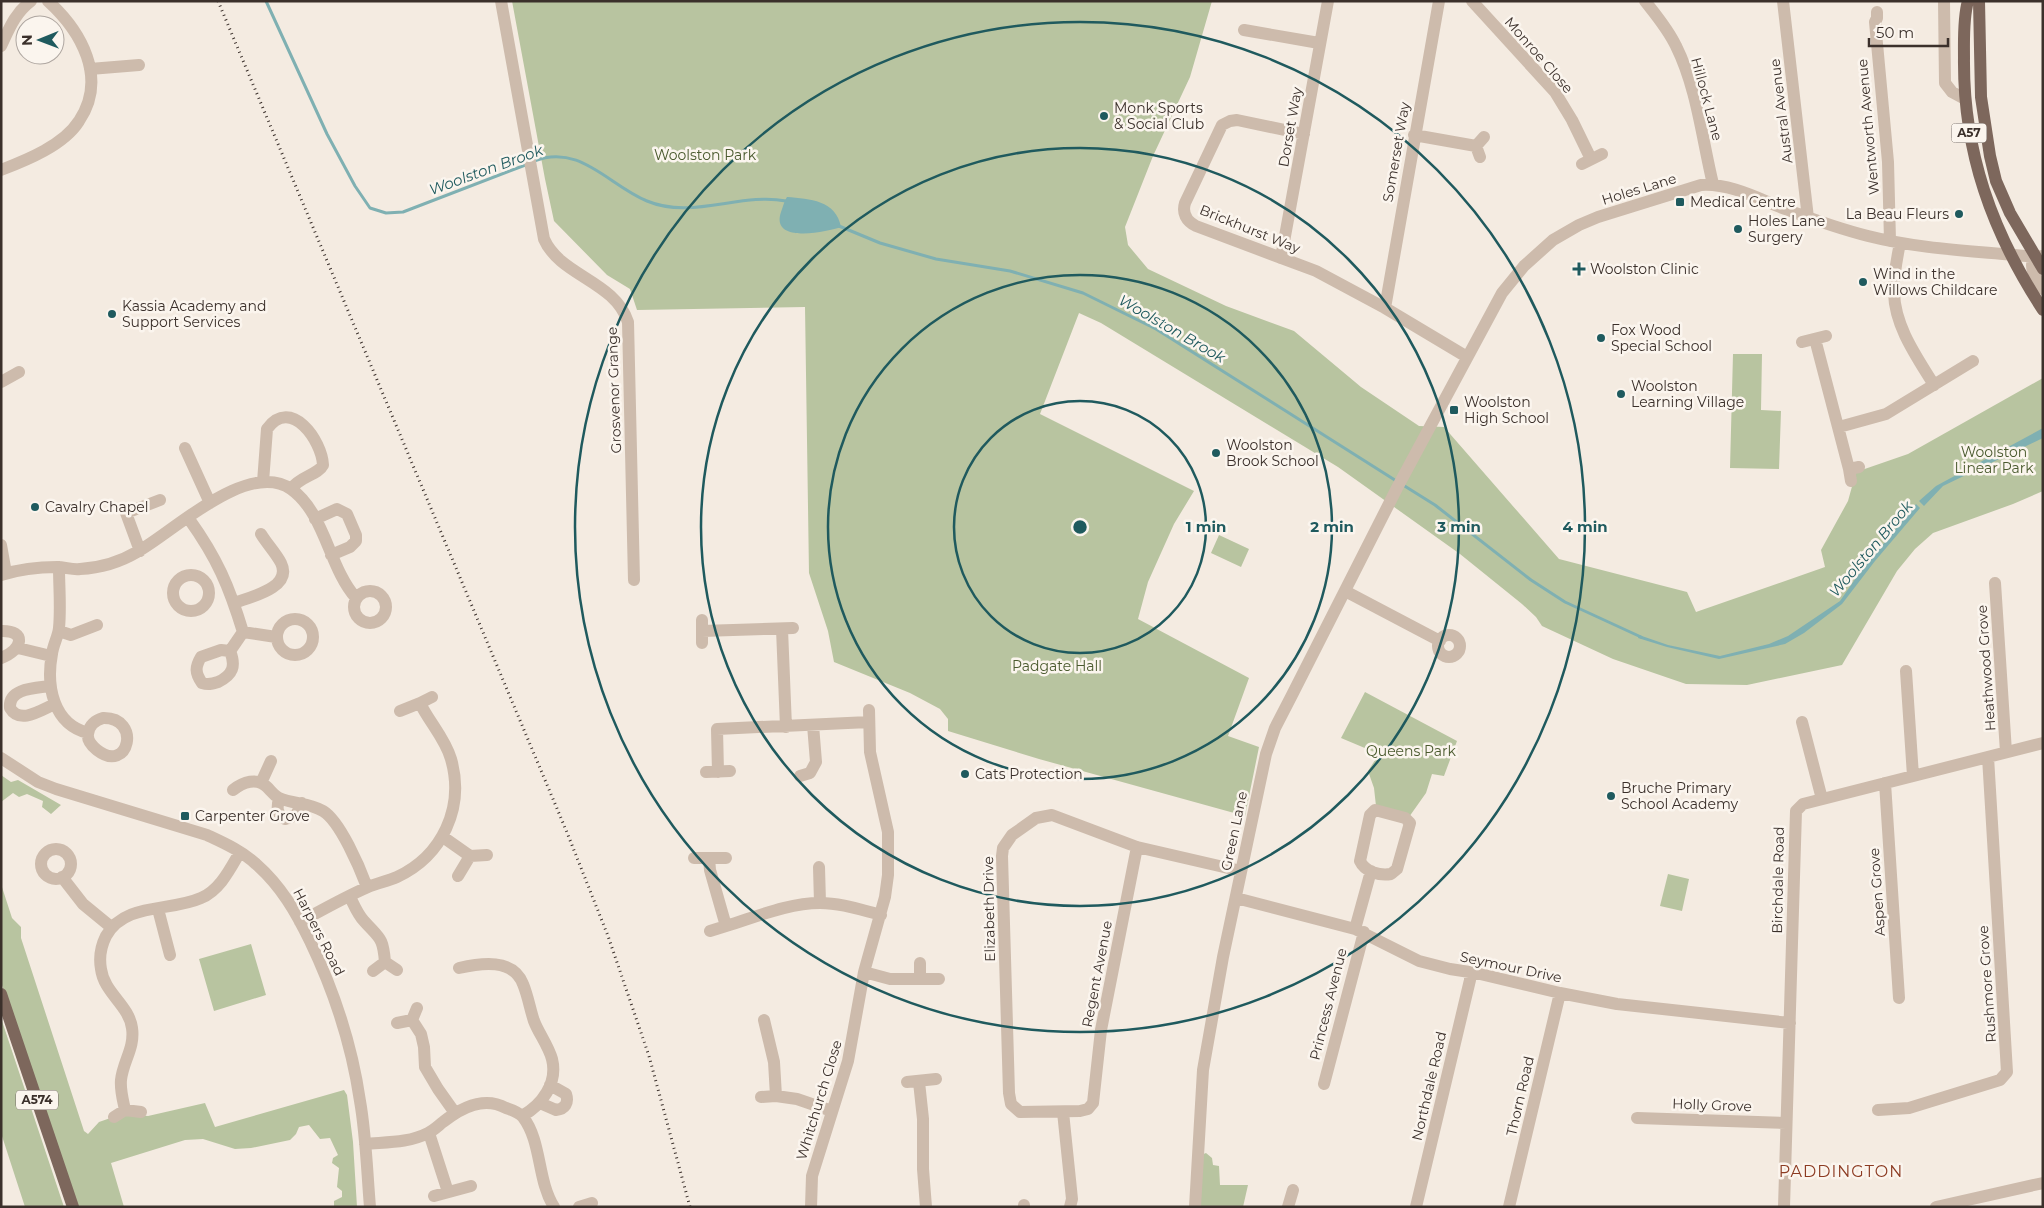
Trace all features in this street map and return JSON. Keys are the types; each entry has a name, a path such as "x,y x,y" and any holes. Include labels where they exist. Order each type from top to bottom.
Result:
{"main road":[{"name":"A57","path":"1968,1 1964,52 1964,99 1970,140 1979,179 2010,254 2043,310"},
{"name":"A57","path":"1979,1 1981,97 1990,156 1996,181 2010,213 2039,256 2043,269"},
{"name":"A574","path":"1,994 73,1207"}],"street":[{"path":"1,46 14,18 31,1"},
{"path":"1,170 39,154 68,132 79,121 90,94 90,69 81,41 48,1"},
{"name":"Grosvenor Grange","path":"501,1 544,238 550,250 563,262 614,298 623,309 628,322 634,580"},
{"name":"Dorset Way","path":"1281,258 1328,1"},
{"name":"Somerset Way","path":"1385,308 1439,1"},
{"name":"Monroe Close","path":"1472,1 1555,92 1592,159"},
{"name":"Hillock Lane","path":"1644,1 1669,33 1681,58 1714,184"},
{"name":"Austral Avenue","path":"1783,1 1808,218"},
{"path":"1944,1 1945,84 1952,92 1964,99"},
{"name":"Wentworth Avenue","path":"1877,12 1875,22 1895,242 1895,309 1903,331 1934,385"},
{"path":"1244,30 1320,43"},
{"path":"90,69 139,64"},
{"name":"Brickhurst Way","path":"1304,134 1237,120 1222,125 1184,207 1185,215 1196,226 1322,274 1385,308 1466,357"},
{"path":"1414,135 1480,147"},
{"name":"Holes Lane","path":"1397,488 1502,293 1524,266 1553,240 1579,225 1598,217 1701,185 1714,184 1808,218 1895,242 1939,249 2039,256"},
{"path":"2039,256 2032,260 2032,268 2043,289"},
{"path":"1815,339 1838,427 1853,472"},
{"path":"1838,427 1886,414 1973,361"},
{"path":"1,382 19,372"},
{"path":"263,482 267,429 277,421 292,418 303,424 311,433 322,456 323,465 318,471 300,478 291,489"},
{"path":"185,448 210,503"},
{"path":"1,546 4,574 29,568 59,567 79,569 107,564 123,560 140,551 210,503 240,487 263,482 278,484 291,489 315,519 345,585 356,598"},
{"name":"Green Lane","path":"1195,1207 1203,1070 1223,957 1266,754 1275,728 1397,488"},
{"path":"140,551 126,513 160,500"},
{"path":"315,519 337,510 346,514 356,534 356,541 350,547 331,555"},
{"path":"188,519 215,558 232,597 242,632 230,652"},
{"path":"208,590 232,597 274,588 280,581 283,572 280,562 261,534"},
{"path":"59,567 59,632 52,656 50,686 55,704 67,723 88,733"},
{"name":"Heathwood Grove","path":"1995,583 2006,752"},
{"path":"1345,591 1440,641"},
{"path":"59,632 71,635 97,625"},
{"path":"702,632 787,628 786,727"},
{"path":"1,631 10,632 17,636 18,648 12,654 1,658"},
{"path":"242,632 276,637"},
{"path":"18,648 52,656"},
{"path":"1906,671 1913,776"},
{"path":"50,686 16,693 11,700 10,708 15,714 23,717 55,704"},
{"path":"400,711 432,696"},
{"path":"300,922 368,887 396,878 416,866 443,837 451,818 455,797 452,766 444,742 420,702"},
{"name":"Whitchurch Close","path":"811,1207 812,1176 848,1061 864,972 881,915 888,875 888,832 870,752 869,716 813,725"},
{"path":"1802,722 1822,799"},
{"path":"718,772 717,723 786,727 813,725 816,762 810,773 800,776"},
{"name":"Birchdale Road","path":"1784,1207 1795,816 1799,806 2043,743"},
{"name":"Harpers Road","path":"1,758 38,782 56,789 207,836 240,852 256,863 274,881 300,922 329,985 347,1041 360,1102 370,1207"},
{"name":"Rushmore Grove","path":"1878,1109 1909,1108 2000,1080 2007,1072 1988,758"},
{"path":"261,783 271,762"},
{"path":"233,790 245,782 261,783 279,798 302,803 324,812 333,820 360,867 368,887"},
{"name":"Aspen Grove","path":"1885,783 1899,998"},
{"path":"279,798 278,812 280,816 285,818 296,815 302,803"},
{"path":"1378,810 1405,818 1410,823 1410,827 1397,869 1387,875 1371,872 1360,861 1370,815 1378,810"},
{"name":"Elizabeth Drive","path":"1063,1112 1024,1112 1014,1107 1009,1093 1002,856 1003,848 1012,835 1036,818 1052,815 1137,847 1241,871"},
{"path":"443,837 470,856 487,855"},
{"name":"Regent Avenue","path":"1063,1112 1084,1111 1091,1107 1094,1099 1101,1030 1137,847"},
{"path":"125,1110 121,1080 131,1052 133,1031 127,1012 103,980 100,967 103,941 111,927 125,917 138,912 193,901 211,892 219,885 240,852"},
{"path":"458,876 470,856"},
{"path":"694,858 726,858"},
{"path":"709,858 710,870 726,926"},
{"path":"819,867 820,903"},
{"name":"Princess Avenue","path":"1324,1084 1371,872"},
{"path":"62,877 83,904 111,927"},
{"path":"350,897 362,920 379,935 384,946 385,962"},
{"name":"Seymour Drive","path":"1236,898 1359,931 1420,961 1560,993 1617,1004 1790,1023"},
{"path":"710,931 782,908 820,903 854,908 881,915"},
{"path":"158,908 170,955"},
{"path":"385,962 397,970"},
{"path":"373,971 385,962"},
{"path":"459,968 479,963 502,964 516,974 523,982 535,1022 552,1061 553,1072 550,1085 540,1103 522,1116"},
{"path":"920,963 920,979"},
{"path":"864,972 890,979 939,979"},
{"name":"Northdale Road","path":"1416,1207 1470,980 1470,972"},
{"name":"Thorn Road","path":"1509,1207 1560,993"},
{"path":"397,1023 415,1014 424,1047 425,1067 455,1112"},
{"path":"764,1020 774,1062 776,1096"},
{"path":"926,1207 922,1169 923,1119 913,1082 936,1079"},
{"path":"540,1103 556,1110 564,1108 567,1104 566,1094 550,1085"},
{"path":"761,1097 776,1096 798,1099 832,1111"},
{"path":"365,1144 399,1141 429,1133 455,1112 470,1105 484,1103 501,1105 522,1116 530,1130 546,1190 554,1207"},
{"path":"114,1117 125,1110 141,1112"},
{"path":"1063,1112 1072,1199 1070,1207"},
{"name":"Holly Grove","path":"1637,1118 1786,1123"},
{"path":"429,1133 448,1192"},
{"path":"1936,1207 1964,1204 2043,1183"},
{"path":"434,1196 470,1186"},
{"path":"1288,1207 1293,1190"},
{"path":"579,1207 592,1203"}],"green space":[{"path":"512,1 1212,1 1190,77 1153,156 1125,227 1128,245 1148,269 1226,306 1294,331 1361,387 1419,426 1444,427 1559,559 1687,592 1696,612 1825,567 1821,550 1848,501 1856,472 1908,454 2043,378 2043,491 1933,533 1915,549 1897,571 1842,665 1747,685 1686,684 1613,659 1542,626 1536,617 1522,604 1460,554 1338,467 1101,323 1079,313 1040,414 1194,491 1174,524 1148,582 1138,619 1249,678 1228,736 1259,747 1245,816 1039,759 948,731 948,719 940,709 910,693 834,662 828,631 809,573 805,307 637,310 630,289 607,275 554,221"},
{"path":"1733,354 1762,354 1761,410 1781,411 1779,469 1730,468"},
{"path":"1219,535 1249,549 1241,567 1211,553"},
{"name":"Queens Park","path":"1365,692 1457,741 1444,776 1432,774 1426,793 1409,817 1376,806 1374,788 1368,771 1379,754 1341,738"},
{"path":"1,775 11,782 18,780 61,805 51,814 42,807 43,801 27,794 19,797 13,793 1,802"},
{"path":"1668,874 1689,879 1682,911 1660,906"},
{"path":"1,884 12,918 21,927 21,938 84,1131 88,1134 99,1122 122,1114 148,1116 205,1103 215,1127 344,1090 347,1095 353,1142 357,1207 334,1207 334,1201 342,1197 342,1191 337,1187 339,1168 332,1163 333,1158 338,1155 330,1138 320,1139 309,1125 299,1127 296,1134 290,1140 251,1148 235,1149 203,1139 185,1140 111,1163 124,1207 76,1207 1,982"},
{"path":"251,944 266,995 214,1011 199,959"},
{"path":"1,1018 64,1207 25,1207 1,1133"},
{"path":"1206,1153 1212,1158 1213,1165 1219,1166 1220,1185 1248,1185 1243,1207 1196,1207 1196,1157"}],"water":[{"path":"787,197 813,200 828,206 834,211 841,227 813,233 791,232 784,229 780,222 781,212"},
{"path":"2043,428 2043,438 1943,486 1924,506 1919,501 1936,486"},
{"path":"1916,504 1920,508 1875,561 1842,604 1804,633 1785,644 1719,659 1638,638 1639,635 1668,645 1720,656 1769,644 1788,636 1840,601 1858,575"}],"waterway":[{"name":"Woolston Brook","path":"266,1 327,134 355,186 370,208 386,213 403,212 528,164"},
{"name":"Woolston Brook","path":"534,161 550,157 566,157 593,168 633,194 664,206 681,208 752,200 786,201"},
{"name":"Woolston Brook","path":"839,226 880,243 936,259 1010,271 1083,293 1156,329 1398,482"},
{"name":"Woolston Brook","path":"1403,485 1435,505 1531,580 1565,602 1641,637"}],"railway":[{"path":"218,1 566,830 608,936 649,1056 690,1207"}],"place":[{"name":"Monk Sports & Social Club","path":"1104,116"},
{"name":"Medical Centre","path":"1680,202"},
{"name":"La Beau Fleurs","path":"1959,214"},
{"name":"Holes Lane Surgery","path":"1738,229"},
{"name":"Woolston Clinic","path":"1579,269"},
{"name":"Wind in the Willows Childcare","path":"1863,282"},
{"name":"Kassia Academy and Support Services","path":"112,314"},
{"name":"Fox Wood Special School","path":"1601,338"},
{"name":"Woolston Learning Village","path":"1621,394"},
{"name":"Woolston High School","path":"1454,410"},
{"name":"Woolston Brook School","path":"1216,453"},
{"name":"Cavalry Chapel","path":"35,507"},
{"name":"Cats Protection","path":"965,774"},
{"name":"Bruche Primary School Academy","path":"1611,796"},
{"name":"Carpenter Grove","path":"185,816"}],"district":[{"name":"PADDINGTON","path":"1841,1171"}],"park label":[{"name":"Woolston Park","path":"705,155"},
{"name":"Woolston Linear Park","path":"1994,460"},
{"name":"Padgate Hall","path":"1057,666"}]}
